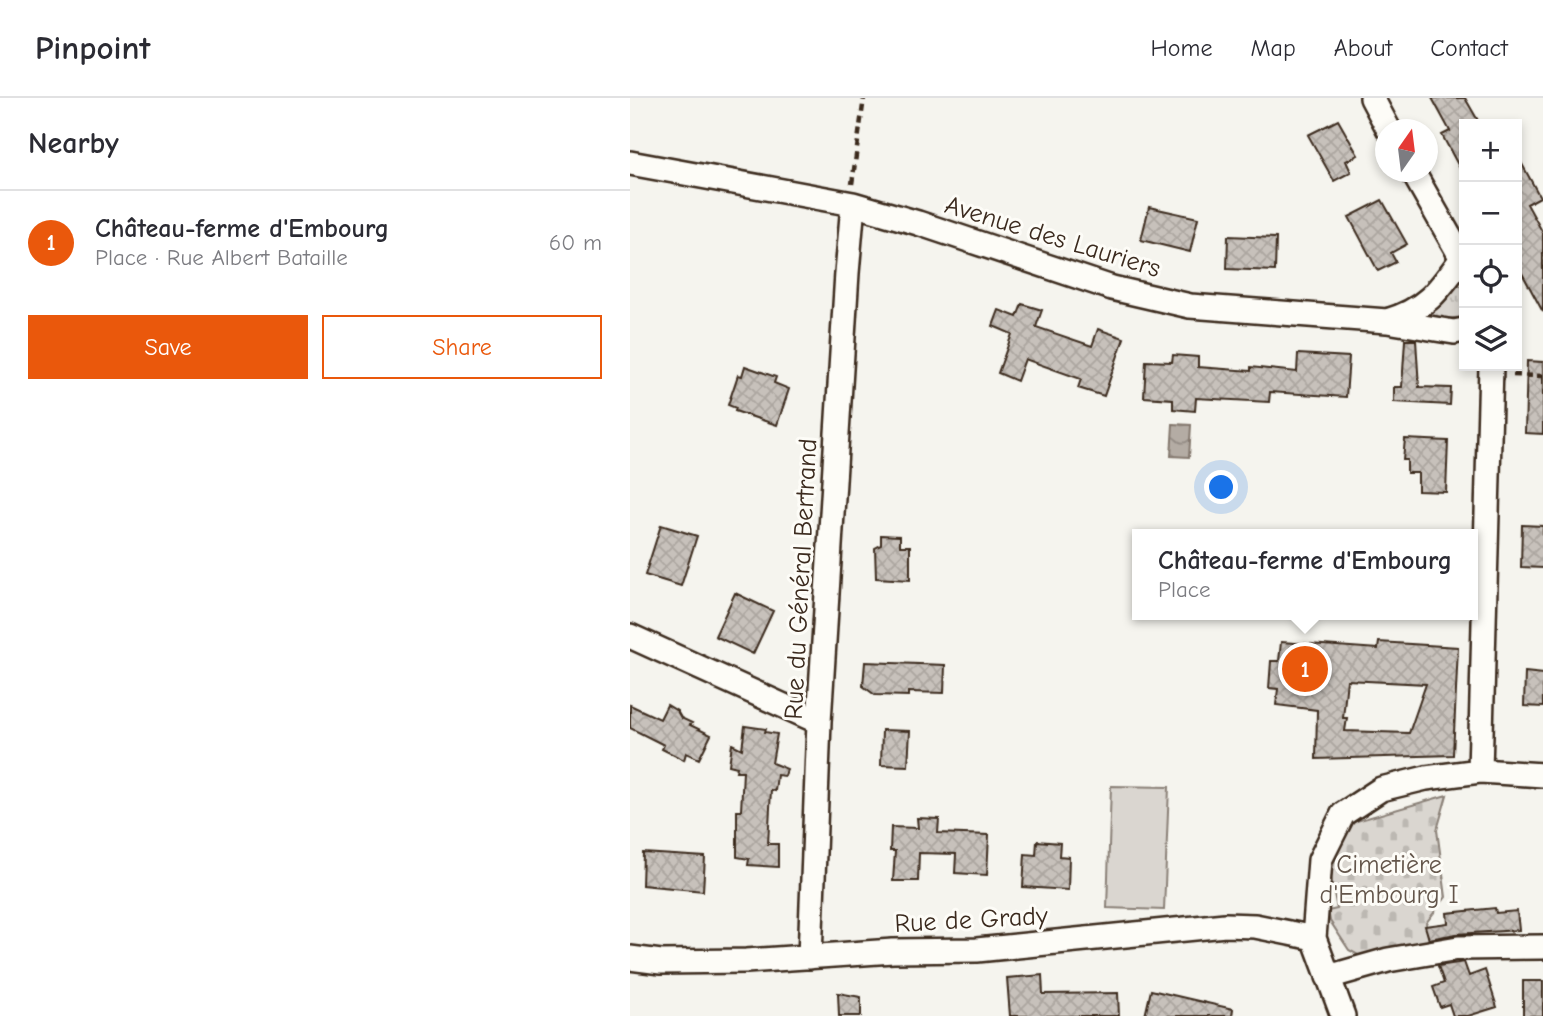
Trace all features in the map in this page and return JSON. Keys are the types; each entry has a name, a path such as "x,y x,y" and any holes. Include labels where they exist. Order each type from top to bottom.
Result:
{"street":[{"path":"1372,98 1384,119"},
{"name":"Avenue des Lauriers","path":"630,163 853,204 1112,288 1190,306 1387,321 1459,331"},
{"path":"1419,182 1459,253"},
{"name":"Rue du Général Bertrand","path":"810,957 819,722 853,204"},
{"path":"1387,321 1422,306 1459,265"},
{"path":"1480,771 1491,371"},
{"path":"630,636 819,722"},
{"path":"1343,1016 1314,939 1320,860 1343,814 1381,789 1426,778 1480,771 1543,775"},
{"name":"Rue de Grady","path":"630,958 661,962 722,962 893,951 977,950 1225,925 1255,926 1314,939"},
{"path":"1328,977 1388,960 1458,948 1543,947"}],"path":[{"path":"853,204 852,181 864,98"},
{"path":"1500,371 1543,376"}],"green space":[{"path":"1451,285 1459,286 1459,318 1445,319 1424,314"},
{"path":"1111,786 1169,787 1164,910 1107,908"},
{"name":"Cimetière d'Embourg I","path":"1447,795 1437,830 1446,897 1426,923 1429,943 1360,956 1349,950 1330,921 1328,911 1337,909 1328,862 1337,843 1353,822"}],"water":[{"path":"1173,424 1191,425 1189,457 1171,456"}],"building":[{"path":"1432,98 1465,98 1477,119 1459,119 1459,167 1442,135 1450,131"},
{"path":"1338,120 1358,155 1346,161 1351,172 1334,181 1308,135"},
{"path":"1522,164 1540,197 1527,204 1543,233 1543,312 1522,273"},
{"path":"1382,200 1407,244 1391,253 1396,262 1378,271 1349,217"},
{"path":"1149,207 1198,218 1190,252 1141,240"},
{"path":"1228,236 1276,238 1275,271 1227,269"},
{"path":"1022,304 1042,310 1036,327 1092,346 1098,329 1124,338 1104,396 1078,388 1081,379 1025,359 1017,381 998,373 1012,334 993,326 999,310 1017,317"},
{"path":"1405,340 1416,340 1419,387 1451,388 1450,405 1394,402 1394,387 1402,387"},
{"path":"1298,354 1349,357 1346,397 1270,392 1269,402 1196,398 1195,411 1173,409 1173,399 1144,397 1146,361 1172,362 1173,355 1198,357 1198,367 1251,371 1251,367 1297,372"},
{"path":"1527,361 1543,362 1543,434 1525,433"},
{"path":"745,366 776,377 774,383 789,389 777,425 735,411 736,408 728,405 738,375 742,376"},
{"path":"1405,439 1448,441 1446,492 1418,491 1418,473 1407,473 1407,460 1403,460"},
{"path":"661,525 697,536 681,586 645,575"},
{"path":"1522,525 1543,526 1543,568 1521,567"},
{"path":"881,535 900,536 900,546 910,546 910,580 876,578 875,548 881,545"},
{"path":"735,593 773,611 753,654 715,636"},
{"path":"1281,642 1378,649 1379,642 1458,647 1453,755 1316,759 1317,710 1276,705 1278,689 1269,688 1271,661 1279,661","holes":["1347,680 1426,684 1409,733 1345,731 1347,718 1343,718"]},
{"path":"865,662 945,665 944,693 875,695 863,686"},
{"path":"1525,672 1543,674 1543,707 1524,706"},
{"path":"630,705 660,719 667,705 677,711 681,718 692,723 690,725 711,735 699,759 686,753 684,760 662,749 664,745 630,728"},
{"path":"745,726 766,729 765,732 777,734 772,763 787,769 785,776 777,775 775,791 771,790 768,844 778,844 778,867 748,865 749,859 737,857 737,811 741,811 743,771 736,771 737,767 729,765 732,744 742,749"},
{"path":"882,730 910,731 908,766 881,765"},
{"path":"917,818 939,819 938,833 989,835 987,875 955,873 956,854 919,853 918,881 893,881 895,851 890,851 891,827 918,828"},
{"path":"1037,841 1060,843 1059,856 1069,857 1068,890 1023,887 1025,854 1036,855"},
{"path":"643,853 705,857 703,891 642,885"},
{"path":"1495,908 1496,913 1517,911 1519,930 1456,934 1429,939 1425,926 1448,923 1447,913"},
{"path":"1464,962 1469,976 1485,970 1497,1007 1468,1016 1453,1016 1449,1004 1440,1007 1433,987 1444,983 1438,966"},
{"path":"1042,975 1043,994 1118,993 1119,1016 1010,1016 1007,978"},
{"path":"1523,981 1543,981 1543,1016 1523,1016"},
{"path":"1151,990 1233,1009 1232,1016 1145,1016"},
{"path":"838,993 861,997 861,1016 839,1016"}],"place":[{"name":"Château-ferme d'Embourg","path":"1305,669"}]}
